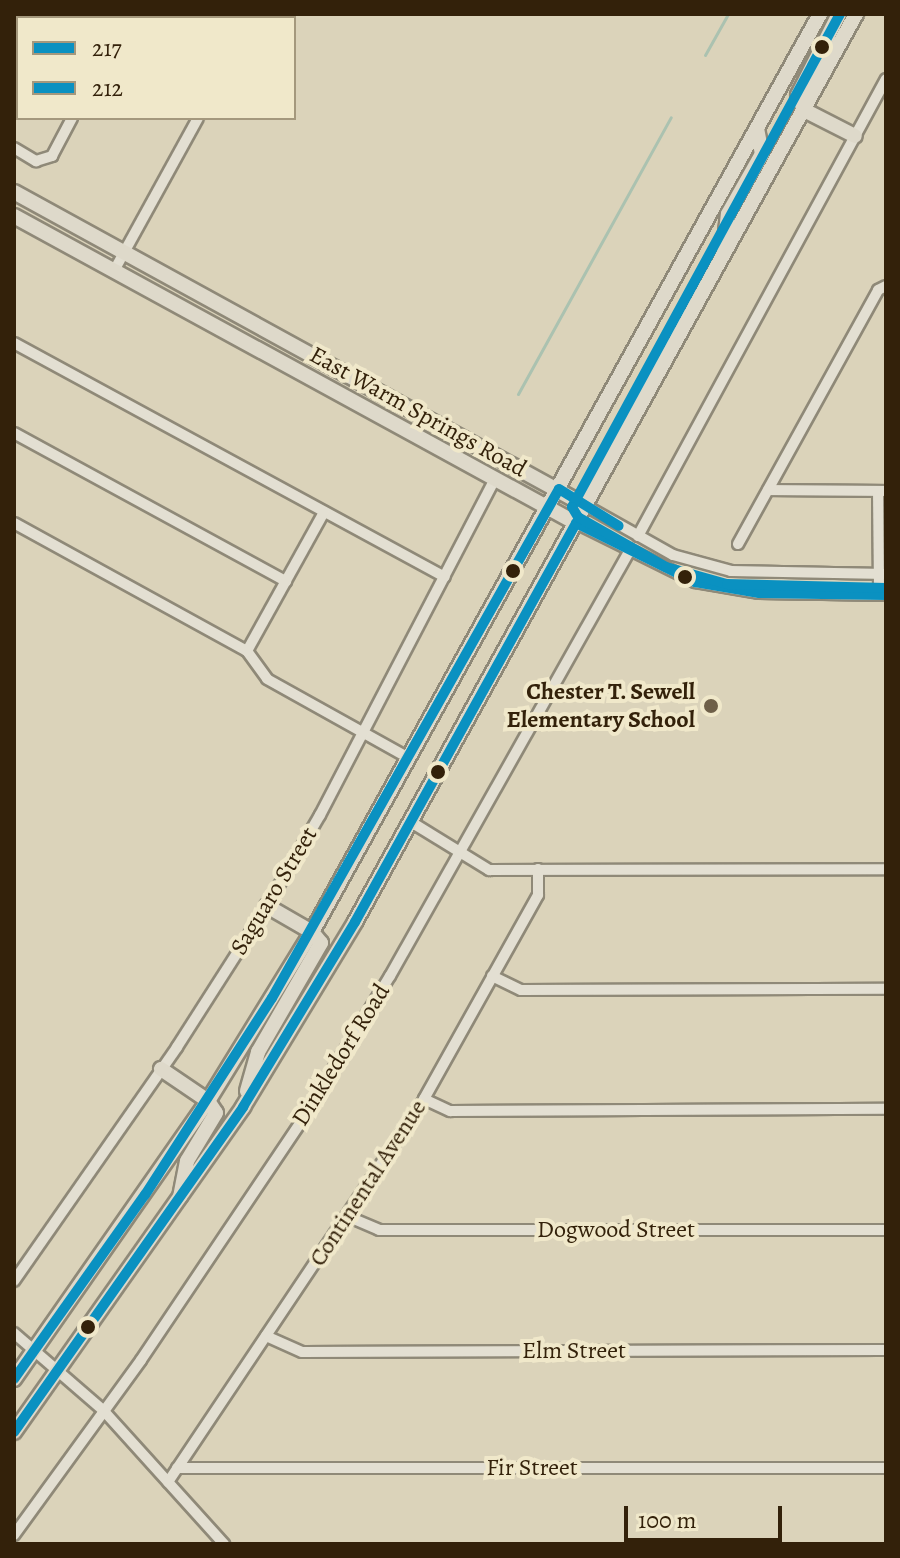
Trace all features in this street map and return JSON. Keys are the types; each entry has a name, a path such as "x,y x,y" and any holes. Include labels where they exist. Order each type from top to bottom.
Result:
{"main road":[{"path":"14,1379 208,1101 312,932 820,14"},
{"path":"839,14 803,79 798,95 804,110 855,136"},
{"path":"14,1432 179,1203 243,1107 411,822 724,260 856,14"},
{"path":"724,260 728,214 762,154 757,128"},
{"name":"East Warm Springs Road","path":"14,192 586,506"},
{"name":"East Warm Springs Road","path":"14,216 576,523"},
{"path":"275,358 286,340"},
{"path":"243,1107 258,1052 320,950 319,936 267,906"},
{"path":"161,1069 208,1101 216,1113 187,1161 179,1203"}],"street":[{"path":"638,536 886,79"},
{"path":"14,148 43,160 52,156 71,120"},
{"path":"115,269 197,120"},
{"path":"738,544 878,290 886,286"},
{"path":"14,343 445,577"},
{"path":"14,433 286,581"},
{"name":"Saguaro Street","path":"14,1281 161,1069 267,906 320,815 360,730 495,479"},
{"path":"768,490 882,491 883,595"},
{"name":"East Warm Springs Road","path":"586,506 673,555 731,571 883,574"},
{"path":"247,651 324,512"},
{"path":"14,523 247,651 267,679 409,758"},
{"name":"East Warm Springs Road","path":"576,523 675,574 727,589 883,595"},
{"name":"Dinkledorf Road","path":"14,1535 302,1120 460,853 629,551"},
{"path":"411,822 489,870 886,869"},
{"name":"Continental Avenue","path":"168,1482 349,1217 424,1099 538,895 538,869"},
{"path":"492,976 521,990 886,989"},
{"path":"424,1099 450,1111 886,1109"},
{"name":"Dogwood Street","path":"349,1217 379,1230 886,1230"},
{"path":"14,1333 36,1351 57,1375 103,1410 224,1544"},
{"name":"Elm Street","path":"266,1336 302,1352 886,1350"},
{"name":"Fir Street","path":"177,1468 886,1468"}],"waterway":[{"path":"705,55 728,14"},
{"path":"518,394 671,117"}],"transit line":[{"name":"212","path":"840,14 572,507 578,517 666,567 727,584 886,588"},
{"name":"217","path":"14,1379 145,1195 272,998 559,489 619,526"},
{"name":"217","path":"14,1432 243,1107 355,922 576,523 695,582 759,593 886,595"}],"place":[{"name":"Chester T. Sewell Elementary School","path":"711,706"}]}
